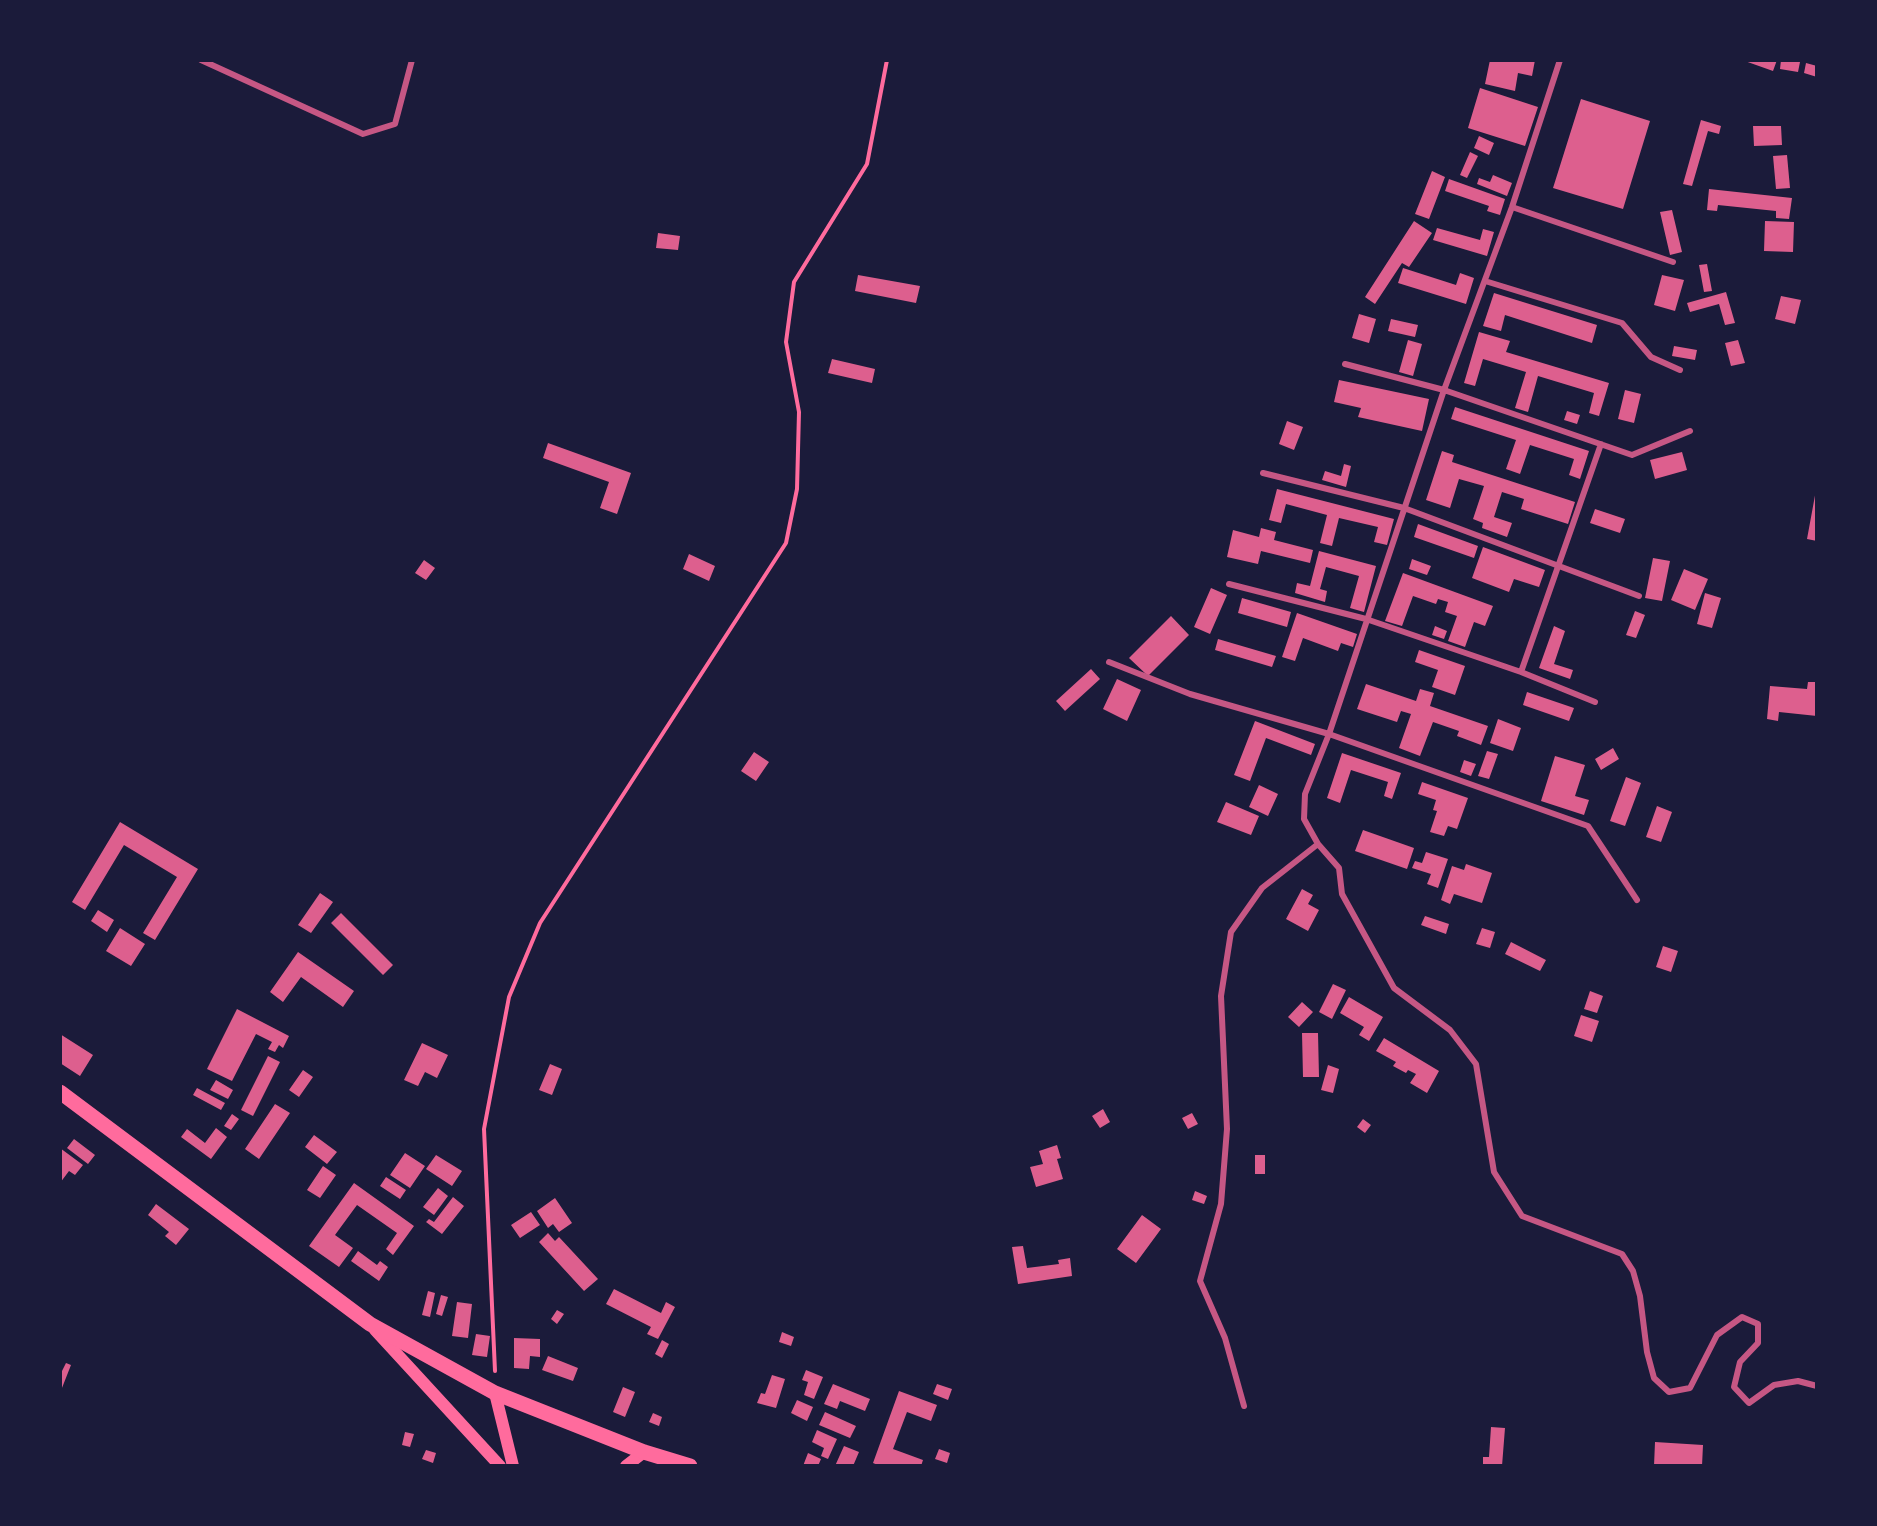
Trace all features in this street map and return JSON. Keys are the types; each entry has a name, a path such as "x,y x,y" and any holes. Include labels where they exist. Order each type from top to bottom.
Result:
{"main road":[{"path":"60,1092 370,1324 495,1393 644,1452 690,1466"},
{"path":"370,1324 500,1466"},
{"path":"495,1393 513,1466"},
{"path":"626,1466 644,1452"}],"street":[{"path":"201,60 363,134 395,124 412,60"},
{"path":"1560,60 1512,207 1444,390 1329,734 1305,794 1304,819 1318,844 1339,868 1342,894 1394,988 1450,1030 1476,1064 1494,1172 1522,1216 1622,1254 1633,1271 1640,1296 1647,1352 1654,1378 1669,1392 1690,1388 1717,1335 1742,1317 1758,1324 1758,1343 1740,1362 1734,1387 1749,1402 1774,1385 1798,1381 1817,1386"},
{"path":"1512,207 1673,262"},
{"path":"1485,281 1622,323 1651,357 1680,370"},
{"path":"1345,364 1444,390 1632,455 1690,431"},
{"path":"1521,672 1601,444"},
{"path":"1263,473 1404,508 1639,596"},
{"path":"1229,584 1366,620 1521,672 1595,702"},
{"path":"1109,662 1190,694 1329,734 1588,826 1637,900"},
{"path":"1244,1406 1225,1338 1200,1281 1221,1204 1226,1140 1221,996 1231,932 1262,888 1318,844"}],"path":[{"path":"495,1393 484,1129 509,997 540,923 786,543 797,489 799,412 786,342 794,282 867,164 887,60"}],"building":[{"path":"1490,60 1535,60 1532,76 1518,73 1515,91 1485,84"},
{"path":"1742,60 1777,60 1773,71"},
{"path":"1781,60 1800,62 1798,72 1780,69"},
{"path":"1806,63 1817,66 1817,77 1804,73"},
{"path":"1480,88 1538,107 1525,146 1468,128"},
{"path":"1581,99 1650,121 1623,209 1553,188"},
{"path":"1701,120 1721,126 1719,134 1708,131 1692,186 1683,184"},
{"path":"1753,126 1781,126 1782,145 1754,146"},
{"path":"1479,136 1494,143 1489,155 1474,148"},
{"path":"1470,152 1478,156 1467,178 1460,175"},
{"path":"1787,155 1790,188 1776,189 1773,156"},
{"path":"1432,171 1445,177 1429,219 1415,214"},
{"path":"1493,175 1512,183 1507,196 1477,184 1479,178 1490,182"},
{"path":"1449,179 1505,199 1500,215 1487,211 1489,206 1445,191"},
{"path":"1709,189 1792,198 1789,219 1776,218 1776,211 1718,205 1717,211 1707,210"},
{"path":"1672,210 1682,252 1670,255 1660,212"},
{"path":"1414,221 1432,233 1409,267 1402,263 1375,304 1365,297"},
{"path":"1765,221 1794,222 1793,252 1764,251"},
{"path":"1437,228 1480,240 1483,229 1494,232 1487,256 1433,240"},
{"path":"658,233 680,236 678,250 656,248"},
{"path":"1707,264 1712,291 1704,292 1699,265"},
{"path":"1403,268 1456,285 1460,273 1474,278 1466,304 1398,283"},
{"path":"858,275 920,286 916,303 855,291"},
{"path":"1662,275 1684,280 1675,311 1654,305"},
{"path":"1726,292 1735,323 1725,325 1719,304 1690,312 1687,303"},
{"path":"1494,293 1597,325 1592,343 1505,315 1501,331 1483,326"},
{"path":"1781,296 1801,300 1795,324 1775,319"},
{"path":"1359,314 1376,319 1369,343 1352,338"},
{"path":"1391,319 1418,325 1415,337 1388,331"},
{"path":"1479,332 1510,341 1506,352 1609,383 1599,416 1589,413 1594,393 1538,376 1528,412 1515,408 1526,372 1483,359 1475,386 1464,383"},
{"path":"1408,340 1422,344 1413,376 1399,372"},
{"path":"1738,340 1745,363 1731,366 1725,343"},
{"path":"1674,346 1697,350 1695,360 1672,356"},
{"path":"832,359 875,369 872,383 828,373"},
{"path":"1339,380 1429,399 1422,431 1358,417 1361,408 1334,402"},
{"path":"1625,390 1641,394 1634,423 1618,419"},
{"path":"1455,407 1589,451 1580,479 1569,475 1574,459 1530,445 1520,474 1506,469 1516,440 1451,419"},
{"path":"1567,411 1580,415 1577,424 1564,420"},
{"path":"1287,421 1303,427 1294,450 1279,444"},
{"path":"548,443 631,473 617,514 600,508 609,482 543,458"},
{"path":"1442,451 1454,455 1452,462 1575,502 1568,524 1521,509 1524,499 1502,492 1494,517 1512,523 1507,537 1482,528 1483,523 1473,519 1484,486 1459,479 1450,508 1426,500"},
{"path":"1682,452 1687,470 1655,479 1650,460"},
{"path":"1344,464 1351,466 1346,487 1322,480 1325,471 1341,476"},
{"path":"1277,489 1394,519 1387,545 1374,542 1378,527 1339,518 1332,546 1320,543 1327,515 1286,504 1281,523 1269,520"},
{"path":"1817,490 1817,541 1807,539"},
{"path":"1595,509 1625,519 1620,533 1590,523"},
{"path":"1418,524 1478,546 1474,558 1414,537"},
{"path":"1261,528 1276,532 1274,540 1313,550 1310,563 1261,551 1258,564 1227,557 1233,530 1259,537"},
{"path":"1483,547 1545,570 1539,587 1514,579 1509,592 1472,578"},
{"path":"1319,551 1376,566 1364,612 1350,608 1359,576 1326,567 1320,589 1327,591 1325,602 1295,593 1297,583 1310,586"},
{"path":"689,554 715,566 709,581 683,569"},
{"path":"1653,558 1670,561 1662,601 1645,598"},
{"path":"1412,559 1431,566 1427,575 1409,569"},
{"path":"424,560 435,568 426,580 415,573"},
{"path":"1684,569 1708,579 1695,610 1671,600"},
{"path":"1403,573 1493,606 1485,626 1474,622 1465,647 1448,641 1457,616 1445,612 1448,602 1438,599 1436,604 1413,596 1402,626 1385,621"},
{"path":"1211,588 1227,595 1210,634 1194,627"},
{"path":"1705,593 1721,598 1712,628 1697,624"},
{"path":"1242,598 1291,612 1287,627 1238,613"},
{"path":"1635,611 1645,615 1636,638 1626,635"},
{"path":"1297,613 1357,634 1353,647 1341,643 1338,651 1303,638 1295,661 1282,657"},
{"path":"1171,616 1189,635 1148,676 1129,658"},
{"path":"1435,626 1447,631 1444,639 1432,635"},
{"path":"1554,626 1565,631 1554,664 1573,670 1570,679 1539,668"},
{"path":"1218,639 1276,656 1272,667 1215,650"},
{"path":"1419,650 1465,666 1455,695 1432,687 1438,670 1415,662"},
{"path":"1091,669 1100,679 1065,711 1056,701"},
{"path":"1117,679 1141,690 1127,721 1103,709"},
{"path":"1808,682 1817,682 1817,716 1779,712 1778,721 1767,719 1770,686 1807,689"},
{"path":"1366,684 1416,701 1420,689 1434,693 1430,706 1488,726 1481,745 1457,736 1459,731 1433,722 1420,756 1399,748 1411,714 1401,711 1397,722 1357,709"},
{"path":"1527,692 1574,708 1569,721 1523,705"},
{"path":"1498,719 1521,728 1513,751 1490,743"},
{"path":"1255,721 1315,744 1311,755 1266,738 1250,781 1234,775"},
{"path":"1613,748 1619,759 1601,770 1595,759"},
{"path":"1487,751 1498,754 1489,779 1478,776"},
{"path":"754,752 769,762 756,781 741,771"},
{"path":"1342,753 1401,773 1392,799 1384,796 1388,782 1351,770 1340,803 1327,798"},
{"path":"1555,756 1585,765 1575,796 1589,800 1584,815 1541,801"},
{"path":"1464,760 1476,764 1471,776 1460,772"},
{"path":"1626,777 1641,783 1625,826 1610,821"},
{"path":"1422,782 1468,798 1457,829 1448,826 1444,836 1430,832 1437,811 1433,810 1436,800 1418,794"},
{"path":"1259,785 1278,794 1268,816 1249,807"},
{"path":"1226,802 1259,816 1251,835 1217,822"},
{"path":"1657,806 1672,812 1661,842 1646,837"},
{"path":"120,822 198,869 155,940 143,933 177,877 124,845 85,910 72,902"},
{"path":"1363,830 1414,848 1407,869 1355,851"},
{"path":"1426,852 1448,859 1438,888 1427,884 1431,874 1412,868 1415,861 1422,863"},
{"path":"1466,864 1492,873 1482,903 1454,894 1450,904 1441,900 1452,866 1464,870"},
{"path":"1302,889 1313,895 1308,904 1319,910 1308,931 1286,919"},
{"path":"320,893 333,902 311,933 298,925"},
{"path":"98,910 114,920 107,932 91,921"},
{"path":"341,913 393,965 383,975 331,923"},
{"path":"1425,916 1449,924 1446,934 1421,925"},
{"path":"120,928 145,944 131,966 106,951"},
{"path":"1482,928 1495,932 1490,948 1476,944"},
{"path":"1511,942 1546,960 1540,971 1505,954"},
{"path":"1663,946 1678,951 1671,972 1656,967"},
{"path":"298,952 354,991 343,1007 301,977 283,1002 270,992"},
{"path":"1333,984 1346,990 1332,1019 1319,1012"},
{"path":"1590,991 1603,996 1597,1013 1584,1009"},
{"path":"1349,997 1383,1017 1369,1041 1359,1035 1364,1027 1340,1013"},
{"path":"1302,1002 1313,1012 1299,1027 1288,1017"},
{"path":"237,1009 289,1036 283,1048 279,1045 275,1052 268,1049 272,1042 256,1034 232,1081 207,1069"},
{"path":"1581,1015 1599,1021 1592,1042 1574,1036"},
{"path":"1302,1033 1318,1033 1319,1077 1303,1077"},
{"path":"60,1034 93,1055 80,1076 60,1063"},
{"path":"1384,1038 1439,1071 1427,1093 1410,1083 1416,1074 1408,1070 1406,1073 1393,1066 1396,1062 1376,1051"},
{"path":"422,1043 448,1055 437,1078 425,1072 418,1086 404,1080"},
{"path":"268,1056 280,1062 253,1116 241,1110"},
{"path":"550,1064 562,1069 552,1095 539,1090"},
{"path":"1328,1065 1339,1069 1333,1093 1321,1090"},
{"path":"303,1070 313,1077 299,1097 289,1090"},
{"path":"216,1080 233,1090 228,1099 210,1090"},
{"path":"197,1088 225,1103 221,1110 193,1095"},
{"path":"275,1104 290,1113 259,1159 245,1149"},
{"path":"1103,1109 1110,1122 1100,1128 1092,1116"},
{"path":"1192,1113 1198,1124 1188,1129 1182,1118"},
{"path":"232,1114 239,1119 231,1130 224,1126"},
{"path":"1363,1119 1371,1125 1365,1133 1357,1127"},
{"path":"216,1128 227,1137 211,1159 181,1137 187,1129 205,1143"},
{"path":"314,1135 337,1152 327,1164 305,1147"},
{"path":"74,1139 95,1155 88,1164 67,1148"},
{"path":"1057,1145 1061,1158 1057,1159 1063,1179 1036,1187 1030,1167 1043,1164 1039,1151"},
{"path":"60,1148 83,1165 75,1175 69,1171 60,1183"},
{"path":"405,1153 425,1166 410,1188 390,1175"},
{"path":"436,1155 462,1171 452,1186 426,1169"},
{"path":"1255,1155 1265,1155 1265,1174 1255,1174"},
{"path":"323,1166 336,1175 320,1198 307,1190"},
{"path":"386,1177 406,1190 400,1199 380,1186"},
{"path":"354,1183 414,1226 393,1255 386,1249 397,1233 357,1205 335,1235 353,1248 339,1267 309,1246"},
{"path":"438,1188 448,1196 434,1215 423,1207"},
{"path":"1195,1191 1207,1196 1204,1204 1192,1200"},
{"path":"453,1197 464,1206 442,1234 426,1222 429,1219 434,1222"},
{"path":"555,1198 572,1223 559,1232 553,1224 548,1228 537,1211"},
{"path":"156,1204 189,1229 176,1245 165,1236 169,1232 148,1215"},
{"path":"531,1212 540,1225 520,1238 511,1225"},
{"path":"1142,1215 1161,1229 1136,1263 1117,1249"},
{"path":"548,1233 555,1241 559,1237 598,1279 584,1291 539,1242"},
{"path":"1023,1246 1027,1268 1059,1264 1058,1260 1070,1258 1072,1276 1018,1284 1012,1247"},
{"path":"358,1251 377,1265 380,1261 388,1267 379,1281 351,1261"},
{"path":"614,1289 661,1313 666,1302 675,1307 658,1339 647,1334 651,1327 606,1304"},
{"path":"428,1291 435,1293 430,1317 422,1315"},
{"path":"441,1295 448,1297 442,1316 436,1314"},
{"path":"457,1302 472,1304 468,1338 452,1336"},
{"path":"557,1310 564,1314 557,1324 551,1319"},
{"path":"782,1332 794,1337 791,1346 779,1342"},
{"path":"476,1334 490,1336 487,1357 472,1355"},
{"path":"514,1338 540,1339 540,1357 530,1356 529,1369 514,1368"},
{"path":"662,1340 669,1344 662,1358 655,1354"},
{"path":"548,1356 578,1368 573,1381 542,1370"},
{"path":"66,1363 71,1365 60,1393 60,1370 62,1371"},
{"path":"806,1370 823,1377 814,1399 804,1395 808,1382 802,1380"},
{"path":"772,1375 785,1379 776,1408 757,1403 761,1393 765,1394"},
{"path":"833,1384 870,1399 865,1411 840,1401 837,1409 824,1404"},
{"path":"937,1384 952,1389 948,1400 933,1394"},
{"path":"623,1387 635,1392 625,1417 613,1412"},
{"path":"899,1391 937,1405 931,1421 907,1412 893,1449 923,1460 921,1466 880,1466 873,1463"},
{"path":"797,1400 813,1407 807,1421 791,1413"},
{"path":"825,1412 856,1426 850,1438 819,1425"},
{"path":"653,1413 662,1417 659,1426 649,1422"},
{"path":"1491,1427 1505,1428 1502,1466 1483,1466 1483,1457 1489,1457"},
{"path":"817,1430 837,1439 828,1459 821,1456 824,1448 812,1442"},
{"path":"405,1432 414,1434 410,1447 402,1445"},
{"path":"1655,1442 1703,1445 1702,1466 1654,1466"},
{"path":"844,1446 859,1452 853,1466 835,1466"},
{"path":"939,1449 950,1453 947,1463 935,1459"},
{"path":"426,1450 436,1453 433,1463 422,1459"},
{"path":"808,1453 821,1459 818,1466 803,1466"}]}
